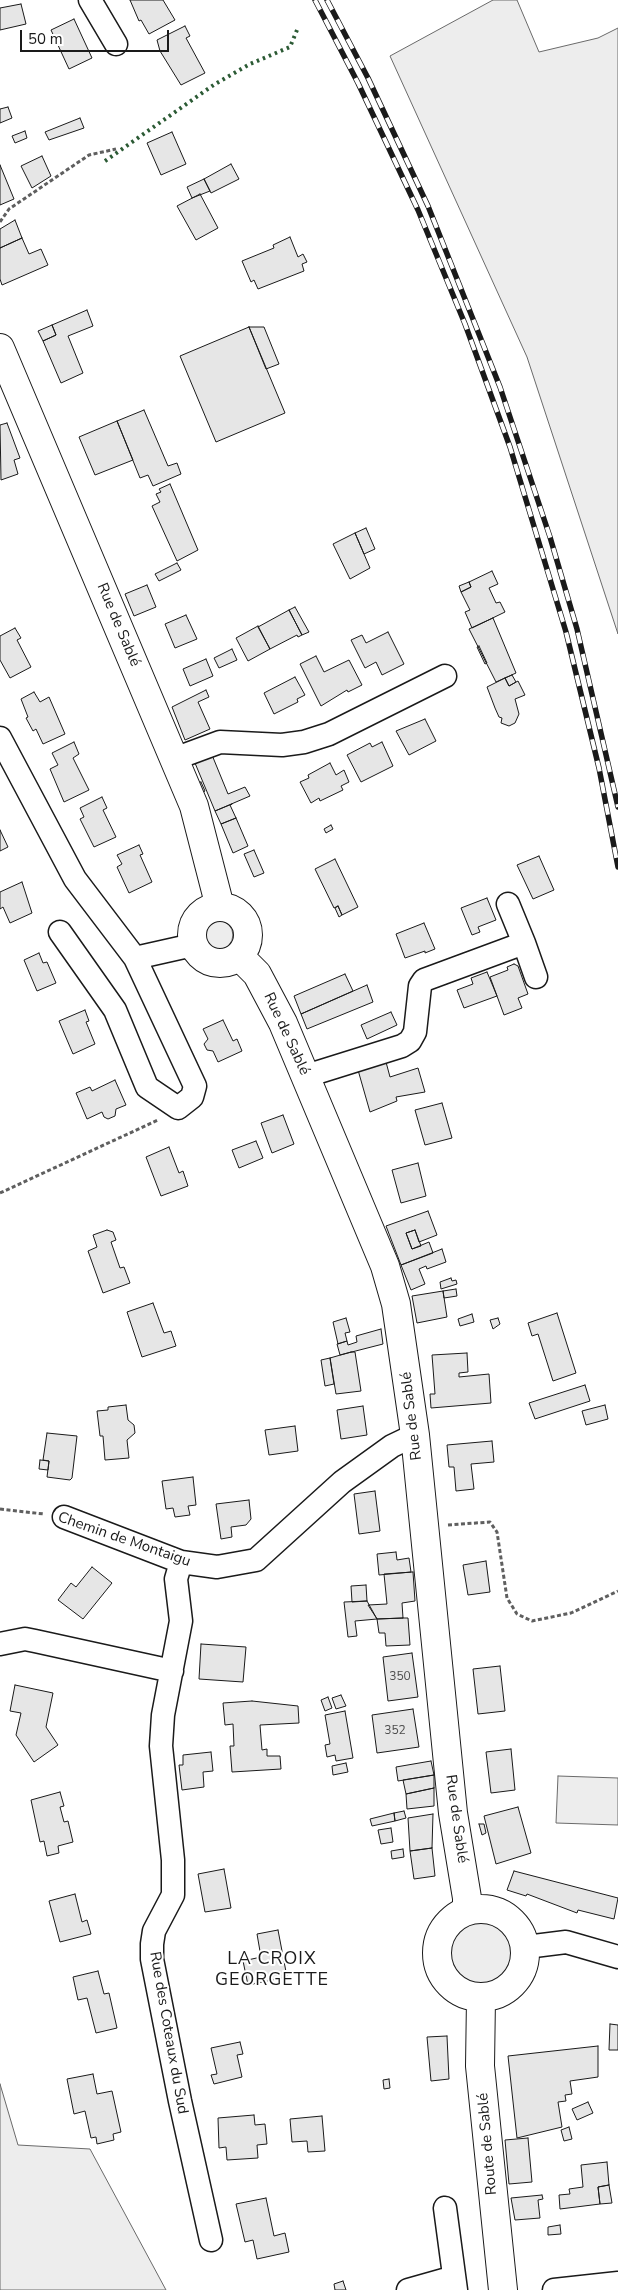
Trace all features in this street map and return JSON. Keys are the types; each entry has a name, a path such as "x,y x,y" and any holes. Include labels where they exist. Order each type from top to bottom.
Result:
{"main road":[{"name":"Rue de Sablé","path":"0,348 194,806 220,907"},
{"path":"220,907 229,908 244,920 248,939 239,956 223,964 205,960 193,945 192,928 202,912 220,907"},
{"name":"Rue de Sablé","path":"239,956 261,982 283,1023 385,1266 396,1304 425,1527 453,1813 468,1898 467,1910"},
{"path":"493,1909 505,1915 515,1923 522,1934 526,1947 525,1962 514,1982 496,1995 481,1998 455,1989 445,1979 439,1967 438,1939 445,1926 455,1916 467,1910 493,1909"},
{"name":"Route de Sablé","path":"481,1998 480,2066 503,2290"}],"street":[{"path":"90,0 116,44"},
{"path":"174,759 220,742 282,745 304,742 329,734 445,676"},
{"path":"0,738 75,879 136,958 196,1086 192,1097 178,1108 148,1087 115,1010 60,932"},
{"path":"508,904 536,977"},
{"path":"306,1076 402,1046 410,1041 416,1032 420,986 424,980 524,943"},
{"path":"136,958 193,945"},
{"name":"Chemin de Montaigu","path":"64,1518 181,1562 217,1567 256,1560 342,1482 392,1446 414,1435"},
{"name":"Rue des Coteaux du Sud","path":"181,1562 176,1579 181,1621 163,1715 161,1746 173,1860 173,1895 154,1931 152,1960 180,2101 211,2240"},
{"path":"0,1644 25,1639 172,1671"},
{"path":"526,1947 566,1942 618,1956"},
{"path":"408,2290 455,2283 445,2208"},
{"path":"554,2290 618,2283"}],"path":[{"path":"0,222 9,209 89,154 116,149"},
{"path":"0,1192 154,1122 178,1108"},
{"name":"Chemin de Montaigu","path":"0,1509 18,1510 64,1518"},
{"path":"425,1527 490,1522 497,1532 507,1598 517,1614 532,1621 571,1613 618,1592"}],"shaded area":[{"path":"493,0 517,0 539,52 598,38 618,28 618,634 527,357 390,56"},
{"path":"218,920 224,921 232,929 232,941 224,949 218,950 212,949 204,941 203,935 204,929 212,921"},
{"path":"558,1776 618,1778 618,1825 556,1823"},
{"path":"481,1916 495,1919 507,1927 515,1939 518,1953 515,1967 507,1979 495,1987 481,1990 467,1987 455,1979 447,1967 444,1953 447,1939 455,1927 467,1919"},
{"path":"0,2084 18,2145 90,2149 166,2290 0,2290"}],"building":[{"path":"130,0 163,0 175,20 149,34 141,20 139,21"},
{"path":"21,4 26,24 0,30 0,8"},
{"path":"74,19 92,58 69,69 51,30"},
{"path":"185,26 190,36 186,38 205,73 181,85 160,51 157,40"},
{"path":"8,107 12,118 0,123 0,109"},
{"path":"80,118 84,128 49,140 45,132"},
{"path":"25,131 27,138 15,143 12,136"},
{"path":"172,132 186,164 161,175 147,143"},
{"path":"42,156 51,176 32,188 21,166"},
{"path":"231,164 239,179 211,193 204,179"},
{"path":"0,165 14,199 0,205"},
{"path":"204,179 210,191 192,198 187,187"},
{"path":"200,194 218,228 196,240 177,206"},
{"path":"15,220 22,238 0,248 0,229"},
{"path":"290,237 298,257 303,254 307,262 302,264 304,271 258,289 254,280 251,282 242,261 274,248 273,245"},
{"path":"22,238 29,254 41,249 48,265 2,285 0,279 0,248"},
{"path":"87,310 93,326 68,336 83,373 61,383 43,341 56,335 52,325"},
{"path":"52,325 56,335 43,341 38,331"},
{"path":"249,327 264,327 279,364 266,369"},
{"path":"249,327 285,413 216,442 180,356"},
{"path":"144,410 168,466 177,463 181,474 153,486 148,475 140,478 117,421"},
{"path":"117,421 133,460 95,475 79,437"},
{"path":"7,423 20,458 14,460 18,474 1,480 0,425"},
{"path":"170,484 198,550 177,561 152,506 160,502 156,494 161,492 159,489"},
{"path":"366,528 375,549 364,554 355,533"},
{"path":"355,533 370,568 350,579 333,544"},
{"path":"177,563 181,570 159,581 155,574"},
{"path":"492,571 498,584 489,588 496,603 500,602 505,612 472,628 465,612 470,610 461,592 471,587 469,582"},
{"path":"469,582 471,587 461,592 459,586"},
{"path":"147,585 156,607 134,616 125,594"},
{"path":"295,607 309,632 302,635 289,610"},
{"path":"289,610 302,635 298,637 297,635 270,649 258,627"},
{"path":"186,615 197,639 175,648 165,624"},
{"path":"493,618 516,673 496,682 469,629"},
{"path":"258,626 270,649 248,661 236,638"},
{"path":"15,628 21,638 17,640 31,667 10,678 0,660 0,636"},
{"path":"388,632 404,664 382,675 376,662 365,668 351,640 362,635 366,643"},
{"path":"479,646 487,663 485,664 477,647"},
{"path":"232,649 237,660 219,668 214,658"},
{"path":"316,656 324,672 349,660 362,685 348,692 347,690 321,706 300,664"},
{"path":"206,659 213,676 190,686 183,669"},
{"path":"512,675 516,682 509,686 505,678"},
{"path":"295,677 305,695 297,699 298,702 274,714 264,693"},
{"path":"505,678 509,686 518,681 525,695 515,699 519,714 515,723 509,726 501,723 502,718 499,717 487,687"},
{"path":"206,690 209,697 198,702 210,729 185,740 172,707"},
{"path":"34,692 40,702 49,697 65,734 43,744 36,729 33,731 26,718 28,717 21,699"},
{"path":"425,719 436,741 409,755 396,731"},
{"path":"74,742 79,754 73,758 89,790 64,802 50,769 58,765 52,753"},
{"path":"382,742 393,766 361,782 347,755 370,743 372,747"},
{"path":"212,755 228,794 245,787 250,796 215,811 195,763"},
{"path":"330,763 336,775 344,770 349,782 341,786 343,790 320,801 319,798 311,803 300,782 309,778 308,775"},
{"path":"201,782 205,791 202,793 197,783"},
{"path":"102,797 107,808 103,810 116,837 94,847 80,819 84,817 80,808"},
{"path":"232,804 230,805 236,818 221,824 215,811"},
{"path":"236,818 248,846 233,853 221,824"},
{"path":"331,825 333,829 326,833 324,829"},
{"path":"0,830 8,847 0,851"},
{"path":"139,845 143,854 140,855 152,882 129,893 117,867 122,864 117,855"},
{"path":"254,850 264,873 254,877 244,854"},
{"path":"539,856 554,890 533,899 517,865"},
{"path":"335,859 358,907 342,915 338,906 334,908 315,869"},
{"path":"22,882 32,913 10,923 3,907 0,909 0,892"},
{"path":"487,898 496,920 478,927 480,932 472,935 461,908"},
{"path":"338,906 342,915 339,917 335,908"},
{"path":"424,923 435,949 405,958 396,934"},
{"path":"39,953 43,963 47,962 56,983 37,991 24,960"},
{"path":"514,964 518,966 528,994 518,998 522,1008 504,1015 490,977 508,970 507,967"},
{"path":"487,972 497,996 464,1008 457,990 473,984 471,978"},
{"path":"345,974 353,991 301,1014 294,996"},
{"path":"367,985 373,1002 307,1029 301,1014"},
{"path":"85,1010 89,1021 86,1022 95,1044 73,1054 59,1021"},
{"path":"391,1012 397,1025 367,1039 361,1025"},
{"path":"223,1020 233,1041 237,1039 242,1051 218,1062 213,1051 207,1050 204,1044 208,1039 203,1029"},
{"path":"386,1062 390,1077 418,1068 425,1092 396,1097 397,1101 370,1112 358,1070"},
{"path":"115,1080 126,1105 116,1109 115,1116 108,1119 104,1117 102,1112 87,1119 76,1093 90,1087 92,1091"},
{"path":"442,1103 452,1138 425,1145 415,1110"},
{"path":"283,1115 294,1144 272,1153 261,1123"},
{"path":"256,1141 263,1158 239,1168 232,1150"},
{"path":"169,1147 179,1173 183,1171 188,1186 161,1196 146,1157"},
{"path":"418,1163 426,1196 401,1203 392,1170"},
{"path":"428,1211 437,1235 419,1242 415,1230 406,1233 412,1249 429,1242 433,1253 401,1265 386,1226"},
{"path":"107,1230 113,1232 116,1240 111,1242 120,1268 124,1267 130,1283 103,1293 88,1251 97,1247 93,1235"},
{"path":"415,1230 421,1246 412,1249 406,1233"},
{"path":"442,1249 446,1262 427,1269 426,1266 419,1269 425,1284 411,1290 401,1265"},
{"path":"451,1278 452,1281 456,1280 457,1284 441,1289 440,1282"},
{"path":"456,1289 457,1296 444,1298 443,1291"},
{"path":"443,1291 447,1317 417,1323 412,1296"},
{"path":"153,1303 164,1333 171,1331 176,1346 142,1357 127,1312"},
{"path":"557,1313 576,1373 553,1381 538,1334 532,1336 528,1323"},
{"path":"472,1314 474,1322 460,1326 458,1319"},
{"path":"346,1318 350,1332 345,1333 347,1341 338,1344 333,1322"},
{"path":"498,1318 500,1324 493,1329 490,1320"},
{"path":"381,1329 383,1344 340,1355 337,1344 347,1341 348,1345 357,1342 356,1336"},
{"path":"355,1352 361,1391 336,1394 330,1358"},
{"path":"467,1353 468,1372 459,1373 459,1377 489,1374 491,1403 431,1408 430,1394 435,1394 432,1355"},
{"path":"330,1358 334,1384 325,1386 321,1360"},
{"path":"585,1385 590,1401 535,1419 529,1403"},
{"path":"126,1405 128,1420 134,1425 135,1433 127,1440 129,1458 105,1460 103,1436 100,1436 97,1411 108,1410 108,1407"},
{"path":"605,1405 608,1419 586,1425 582,1411"},
{"path":"363,1406 367,1435 341,1439 337,1410"},
{"path":"295,1426 298,1451 269,1455 265,1430"},
{"path":"47,1433 77,1436 72,1478 70,1480 47,1477 49,1461 43,1460"},
{"path":"492,1441 494,1462 471,1464 474,1489 456,1491 454,1467 449,1467 447,1445"},
{"path":"40,1460 49,1461 48,1470 39,1469"},
{"path":"193,1477 196,1505 188,1506 190,1515 175,1517 173,1508 166,1509 162,1481"},
{"path":"375,1491 380,1531 359,1534 354,1494"},
{"path":"249,1500 251,1519 246,1525 231,1527 232,1537 221,1539 216,1504"},
{"path":"396,1552 397,1560 409,1558 411,1572 379,1575 377,1554"},
{"path":"486,1561 490,1592 468,1595 463,1565"},
{"path":"92,1567 112,1583 83,1619 58,1600 71,1583 76,1587"},
{"path":"413,1572 415,1601 402,1603 403,1618 377,1619 368,1605 387,1604 384,1574"},
{"path":"366,1585 367,1601 352,1602 351,1586"},
{"path":"367,1601 377,1619 355,1621 357,1636 348,1637 344,1602"},
{"path":"408,1618 410,1645 386,1646 385,1633 379,1633 377,1619"},
{"path":"201,1644 246,1647 243,1682 199,1679"},
{"path":"412,1653 418,1697 388,1701 383,1657"},
{"path":"500,1666 505,1711 478,1714 473,1669"},
{"path":"15,1685 53,1693 46,1727 58,1745 34,1762 16,1735 21,1713 10,1711"},
{"path":"341,1695 346,1706 336,1709 332,1698"},
{"path":"328,1697 332,1708 325,1711 321,1700"},
{"path":"252,1701 298,1706 299,1723 260,1725 262,1750 267,1749 267,1756 280,1756 281,1769 232,1772 230,1746 234,1746 233,1724 225,1725 223,1703"},
{"path":"413,1709 419,1747 377,1753 372,1715"},
{"path":"345,1711 353,1758 336,1761 335,1755 327,1757 325,1745 330,1744 325,1715"},
{"path":"511,1749 515,1790 491,1793 486,1752"},
{"path":"211,1752 213,1771 203,1772 204,1787 182,1790 179,1765 183,1765 183,1755"},
{"path":"431,1761 434,1775 398,1781 396,1767"},
{"path":"346,1763 348,1772 333,1775 332,1766"},
{"path":"434,1775 434,1788 406,1794 403,1780"},
{"path":"434,1788 434,1806 407,1809 406,1794"},
{"path":"60,1792 64,1806 60,1807 64,1822 68,1821 73,1842 58,1846 59,1853 47,1856 44,1841 40,1842 31,1800"},
{"path":"518,1807 531,1853 496,1864 484,1816"},
{"path":"404,1811 406,1818 395,1821 394,1813"},
{"path":"394,1813 395,1821 372,1826 370,1819"},
{"path":"433,1814 432,1848 410,1851 408,1818"},
{"path":"479,1824 484,1824 486,1833 482,1835"},
{"path":"391,1828 393,1842 381,1844 378,1830"},
{"path":"432,1848 435,1876 414,1879 410,1851"},
{"path":"403,1849 404,1857 392,1859 391,1851"},
{"path":"224,1869 231,1908 205,1912 198,1874"},
{"path":"514,1871 618,1898 614,1919 578,1910 577,1913 527,1894 526,1896 507,1890"},
{"path":"75,1894 82,1922 87,1920 91,1934 60,1942 49,1901"},
{"path":"278,1930 287,1977 248,1985 243,1961 261,1957 257,1934"},
{"path":"98,1971 104,1994 109,1993 117,2028 96,2033 87,1998 78,2000 73,1977"},
{"path":"610,2024 618,2025 618,2050 609,2050"},
{"path":"447,2036 449,2079 431,2081 427,2037"},
{"path":"240,2042 243,2054 237,2055 242,2077 214,2084 211,2075 217,2074 211,2048"},
{"path":"598,2046 598,2077 570,2081 572,2094 565,2095 566,2101 558,2102 562,2127 517,2138 508,2056"},
{"path":"93,2074 97,2094 112,2091 121,2132 113,2134 114,2140 97,2144 96,2137 91,2138 85,2111 74,2114 67,2079"},
{"path":"389,2079 390,2088 384,2089 383,2080"},
{"path":"588,2102 593,2113 577,2120 572,2109"},
{"path":"254,2115 255,2125 265,2124 267,2144 257,2145 258,2158 227,2160 226,2147 219,2148 218,2118"},
{"path":"322,2116 325,2151 308,2152 307,2141 292,2142 290,2119"},
{"path":"569,2127 572,2139 564,2141 561,2130"},
{"path":"528,2138 532,2182 509,2184 505,2140"},
{"path":"607,2162 609,2185 598,2187 600,2204 560,2209 559,2195 570,2194 569,2189 583,2187 581,2165"},
{"path":"609,2185 612,2203 600,2204 598,2187"},
{"path":"542,2195 543,2199 538,2200 540,2218 515,2220 511,2198"},
{"path":"266,2198 274,2236 285,2233 289,2252 257,2259 253,2240 245,2242 236,2204"},
{"path":"560,2225 561,2234 548,2235 548,2227"},
{"path":"343,2281 346,2290 335,2290 334,2284"}],"railway":[{"path":"315,0 358,83 418,210 465,324 510,447 566,632 599,768 618,867"},
{"path":"327,0 368,78 428,206 500,387 550,537 577,629 618,807"}],"hedge":[{"path":"105,161 215,84 250,64 290,47 297,30"}],"district":[{"name":"LA CROIX GEORGETTE","path":"272,1970"}]}
